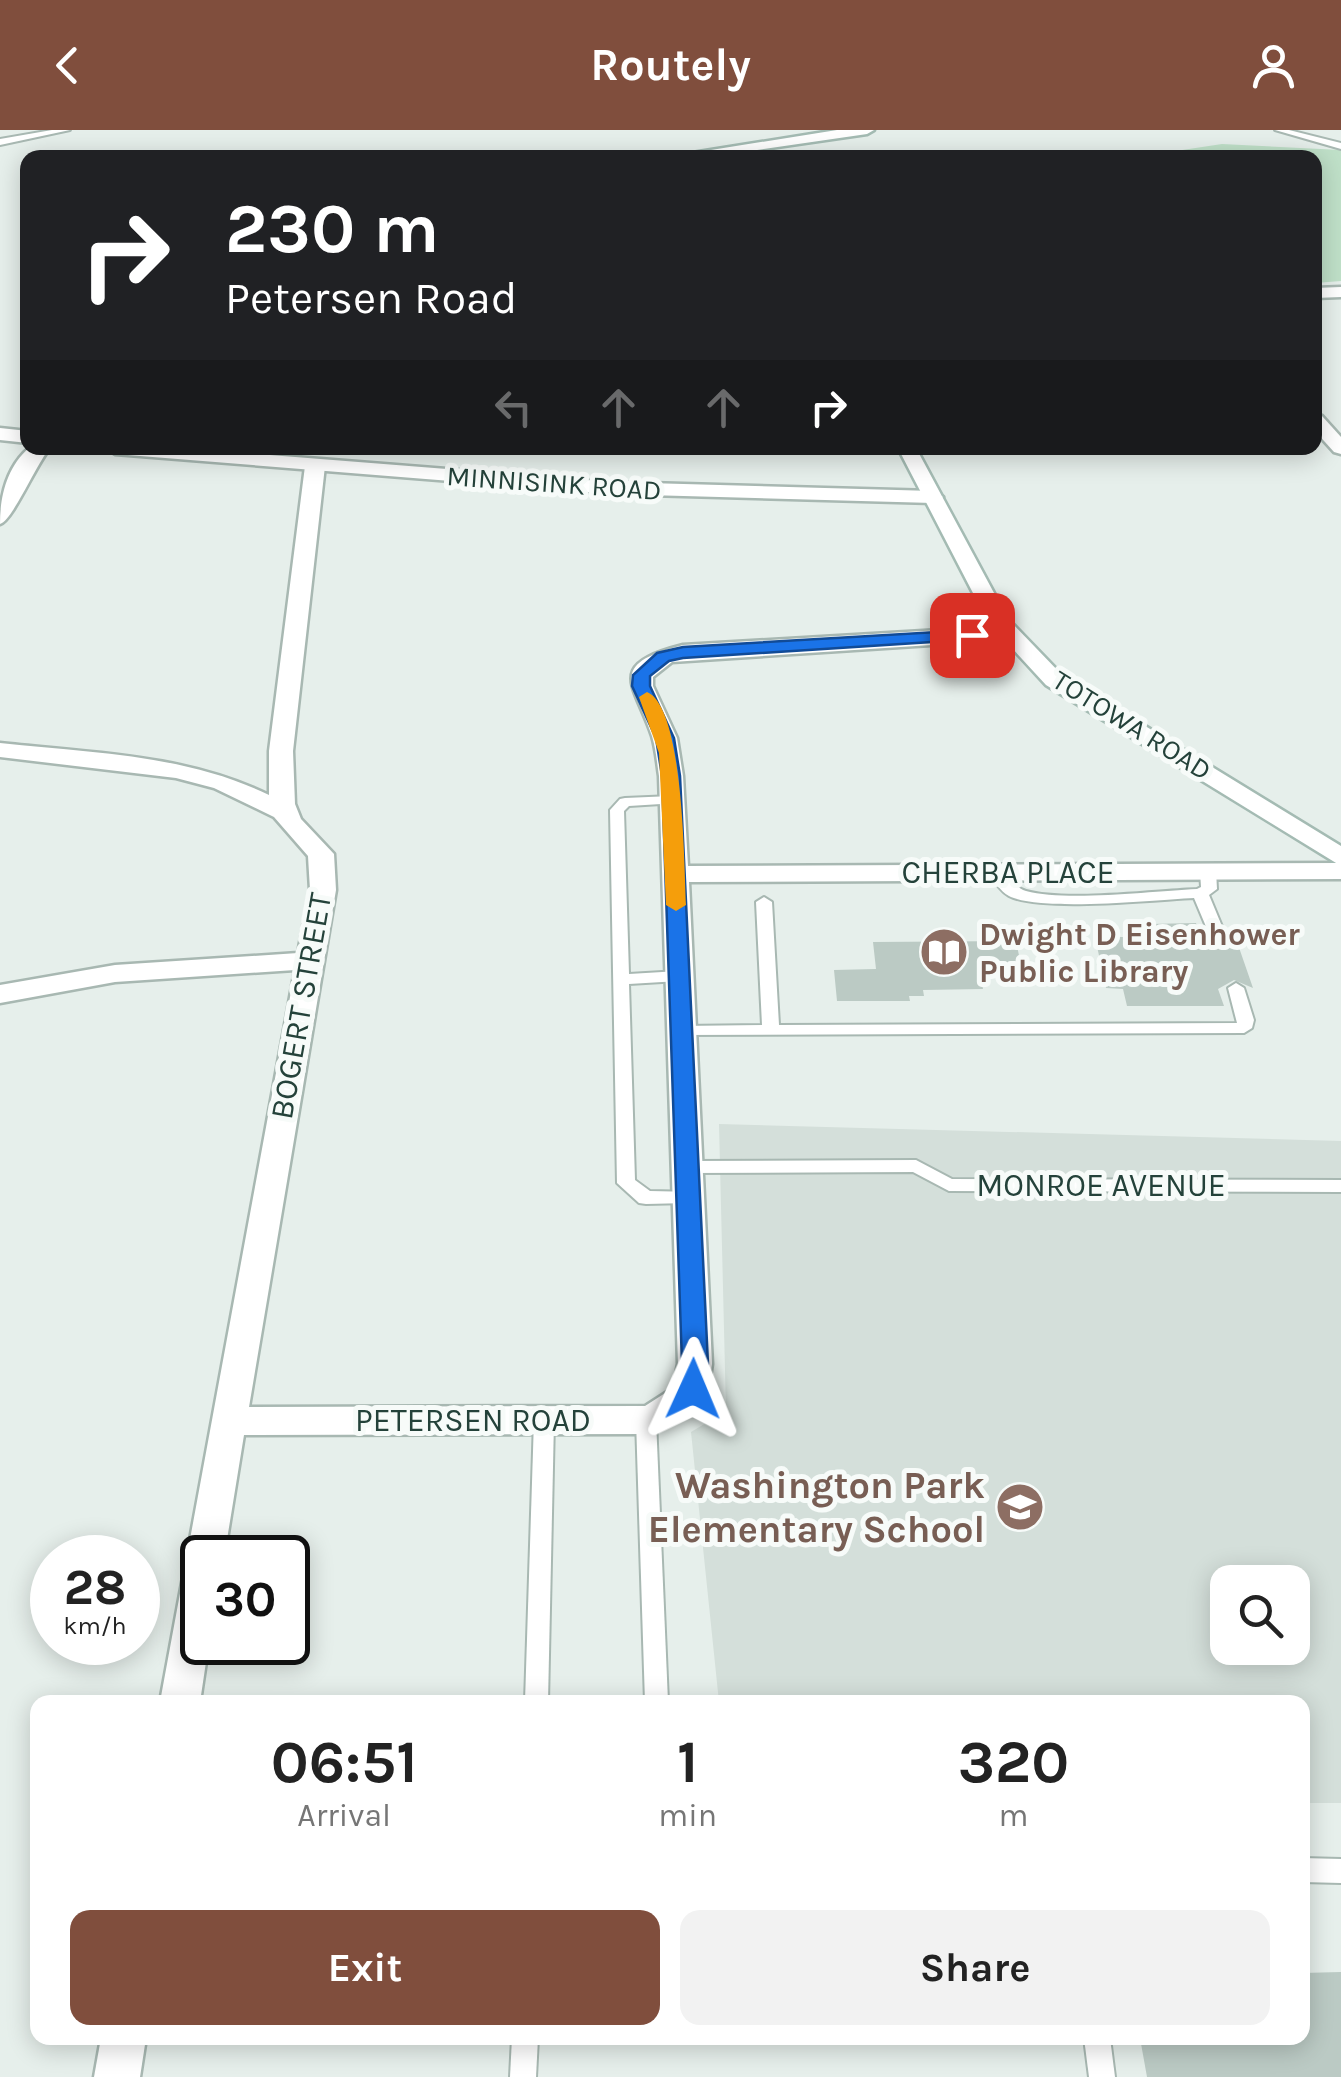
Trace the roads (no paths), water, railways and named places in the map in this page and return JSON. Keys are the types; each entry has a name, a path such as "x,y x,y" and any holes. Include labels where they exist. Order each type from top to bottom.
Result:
{"street":[{"path":"725,150 867,130"},
{"path":"1322,426 1341,448"},
{"path":"0,518 32,455"},
{"name":"MINNISINK ROAD","path":"212,455 612,488 933,497"},
{"name":"TOTOWA ROAD","path":"911,455 998,622 1054,680 1242,793 1341,858"},
{"path":"0,750 204,777 286,813 280,751 315,466"},
{"path":"646,1420 672,1411 693,1389 672,800 665,738 641,686 642,675 664,657 1008,633"},
{"name":"BOGERT STREET","path":"209,1535 324,870 320,854 289,822 286,813"},
{"name":"CHERBA PLACE","path":"674,874 996,872 1204,882 1341,871"},
{"path":"0,994 92,975 214,964 310,961"},
{"name":"PETERSEN ROAD","path":"228,1421 646,1420"},
{"path":"181,1695 186,1665"},
{"path":"117,2077 123,2045"}],"lane":[{"path":"0,142 66,130"},
{"path":"1278,130 1341,146"},
{"path":"672,800 625,802 618,810 622,978 679,976"},
{"path":"996,872 1008,888 1024,896 1204,882 1218,936"},
{"path":"764,902 771,1030"},
{"name":"MONROE AVENUE","path":"622,978 626,1183 646,1198 687,1182 916,1166 949,1185 1341,1186"},
{"path":"681,1031 1244,1028 1246,1020 1236,988"},
{"path":"536,1695 544,1420"},
{"path":"646,1420 657,1695"},
{"path":"1310,1870 1341,1871"},
{"path":"523,2077 524,2045"},
{"path":"1098,2045 1102,2077"}],"place":[{"name":"Dwight D Eisenhower Public Library","path":"944,952"},
{"name":"Washington Park Elementary School","path":"1020,1507"}]}
